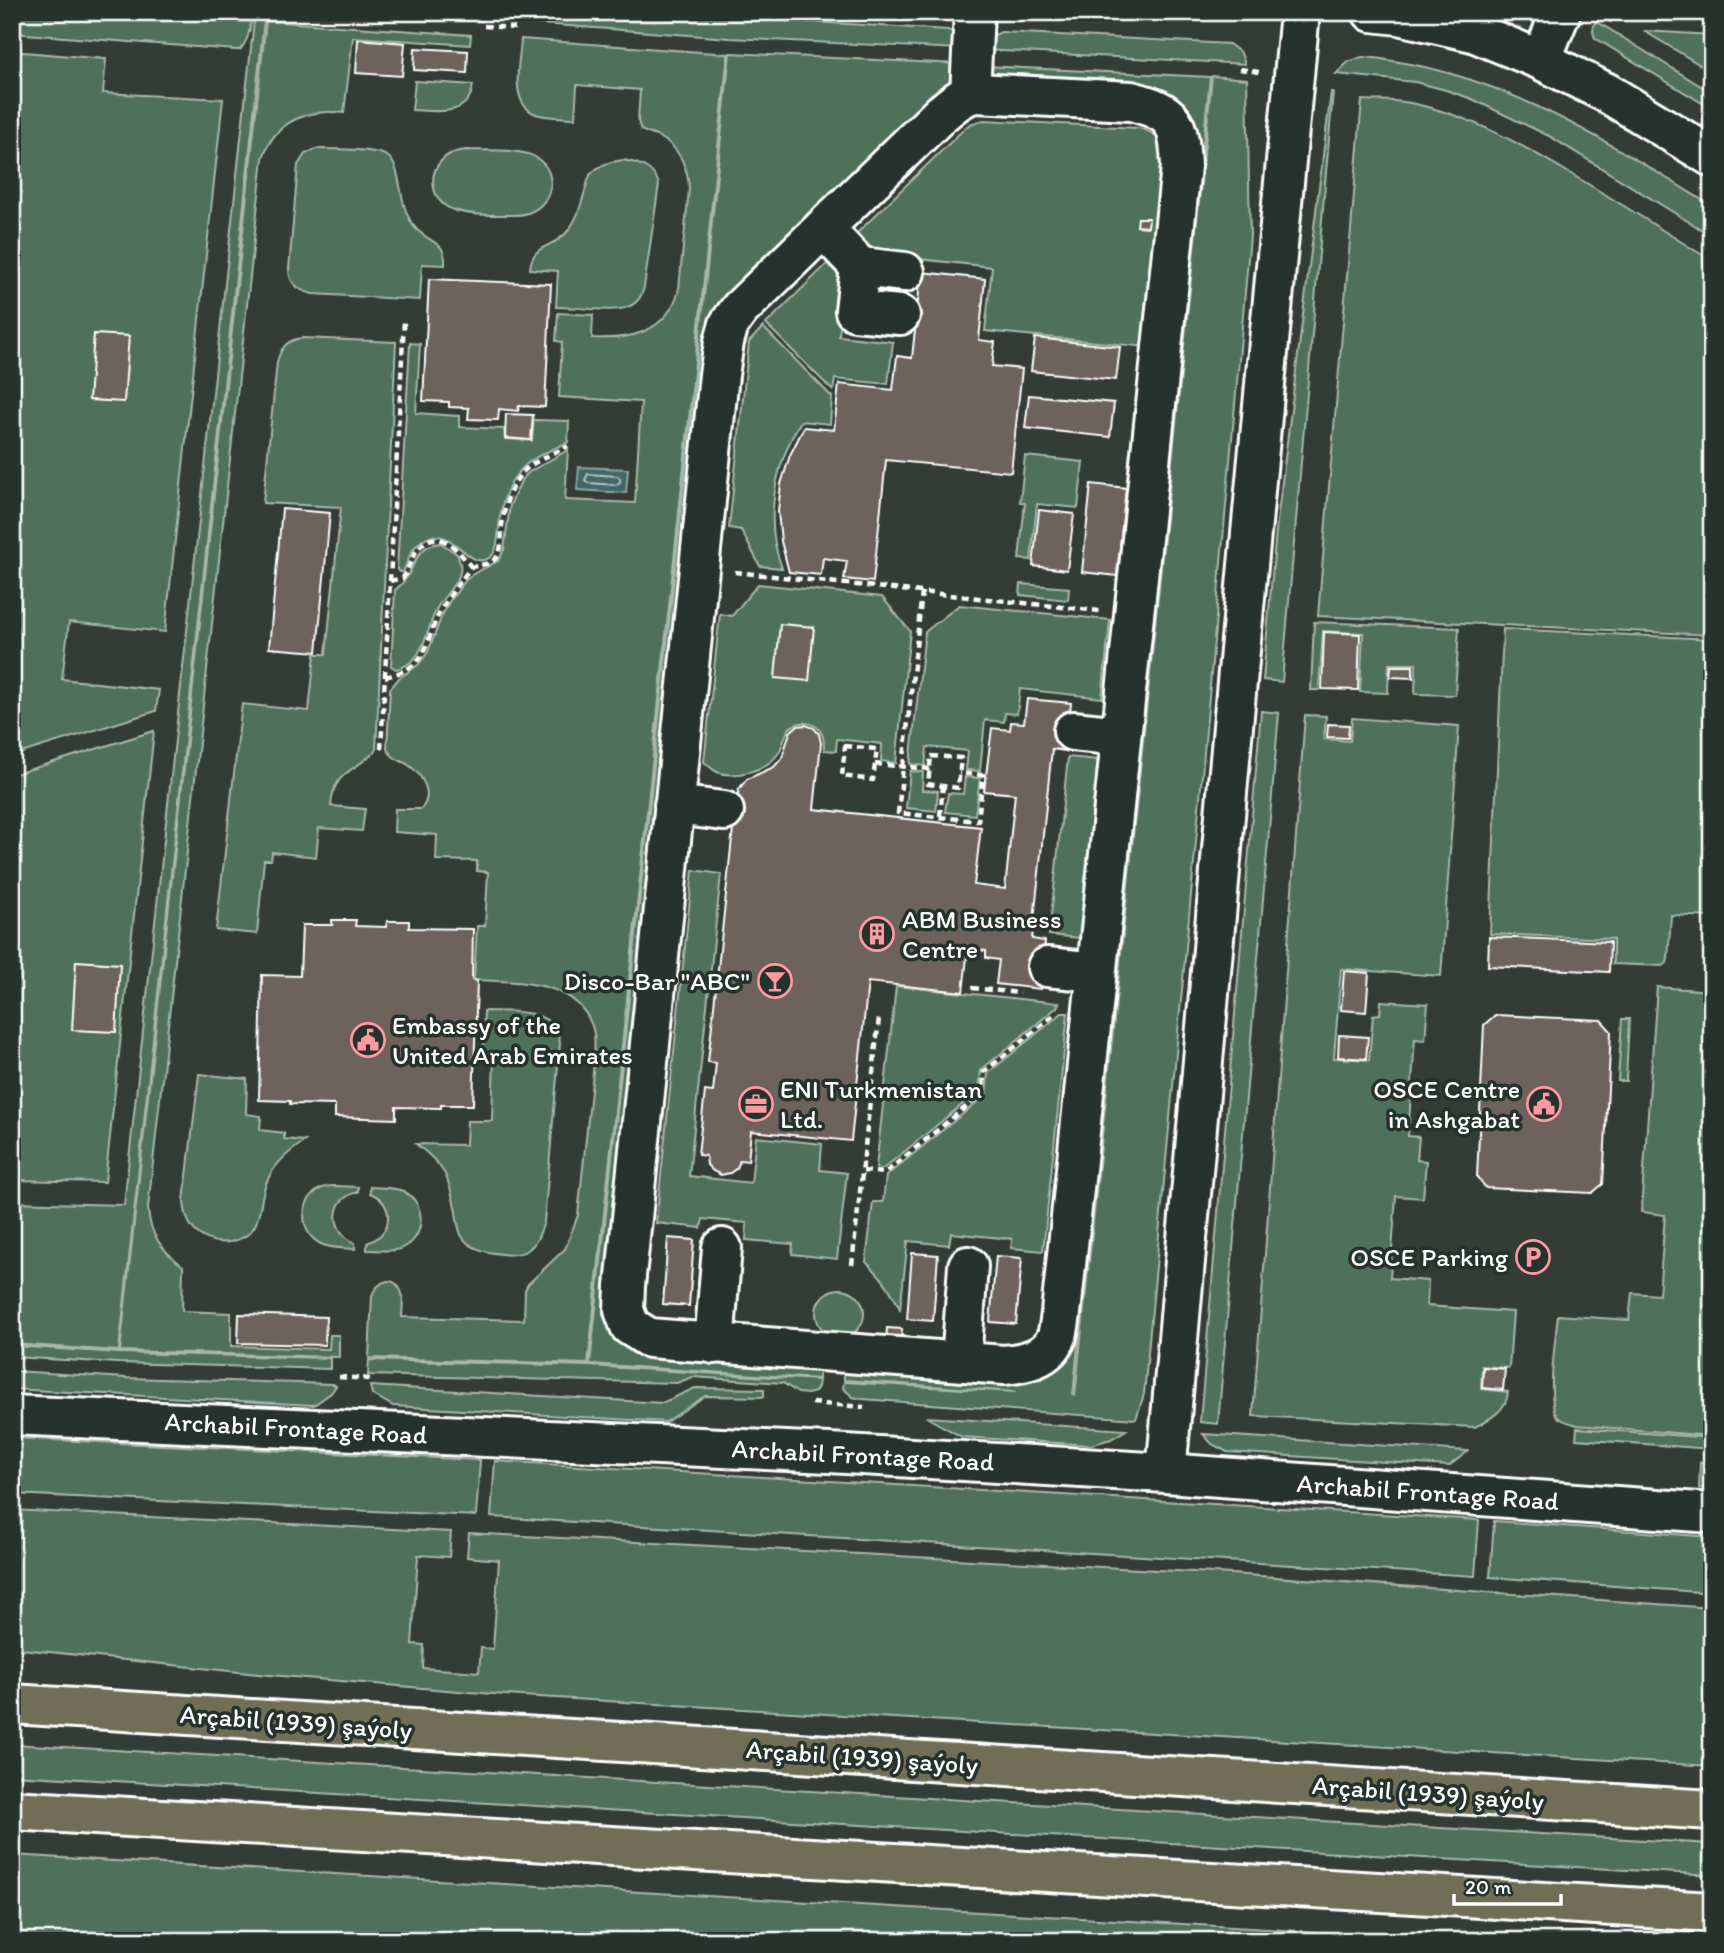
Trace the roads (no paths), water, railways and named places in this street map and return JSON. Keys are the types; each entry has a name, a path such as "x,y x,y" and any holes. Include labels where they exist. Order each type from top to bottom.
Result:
{"main road":[{"name":"Arçabil (1939) şaýoly","path":"12,1704 1712,1810"},
{"path":"12,1810 1712,1912"}],"street":[{"path":"970,94 974,12"},
{"path":"1166,1473 1300,12"},
{"path":"1372,12 1399,15 1474,32 1541,60 1608,93 1712,157"},
{"path":"1541,60 1561,12"},
{"path":"970,94 1131,101 1155,107 1170,118 1180,141 1181,166 1061,1313 1056,1339 1043,1355 1025,1363 1004,1365 649,1338 630,1326 624,1310 674,805 724,342 729,324 740,309 942,113 970,94"},
{"path":"823,228 860,267 905,272"},
{"path":"860,267 855,311 900,315"},
{"path":"1073,731 1121,736"},
{"path":"674,805 724,811"},
{"path":"1047,967 1096,972"},
{"path":"714,1343 722,1248"},
{"path":"961,1362 968,1266"},
{"name":"Archabil Frontage Road","path":"12,1416 815,1452 1166,1473 1712,1513"}],"water":[{"path":"579,467 628,469 626,493 577,490"}],"place":[{"name":"ABM Business Centre","path":"877,934"},
{"name":"Disco-Bar \"ABC\"","path":"775,981"},
{"name":"Embassy of the United Arab Emirates","path":"368,1040"},
{"name":"ENI Turkmenistan Ltd.","path":"756,1104"},
{"name":"OSCE Centre in Ashgabat","path":"1544,1104"},
{"name":"OSCE Parking","path":"1533,1257"}]}
